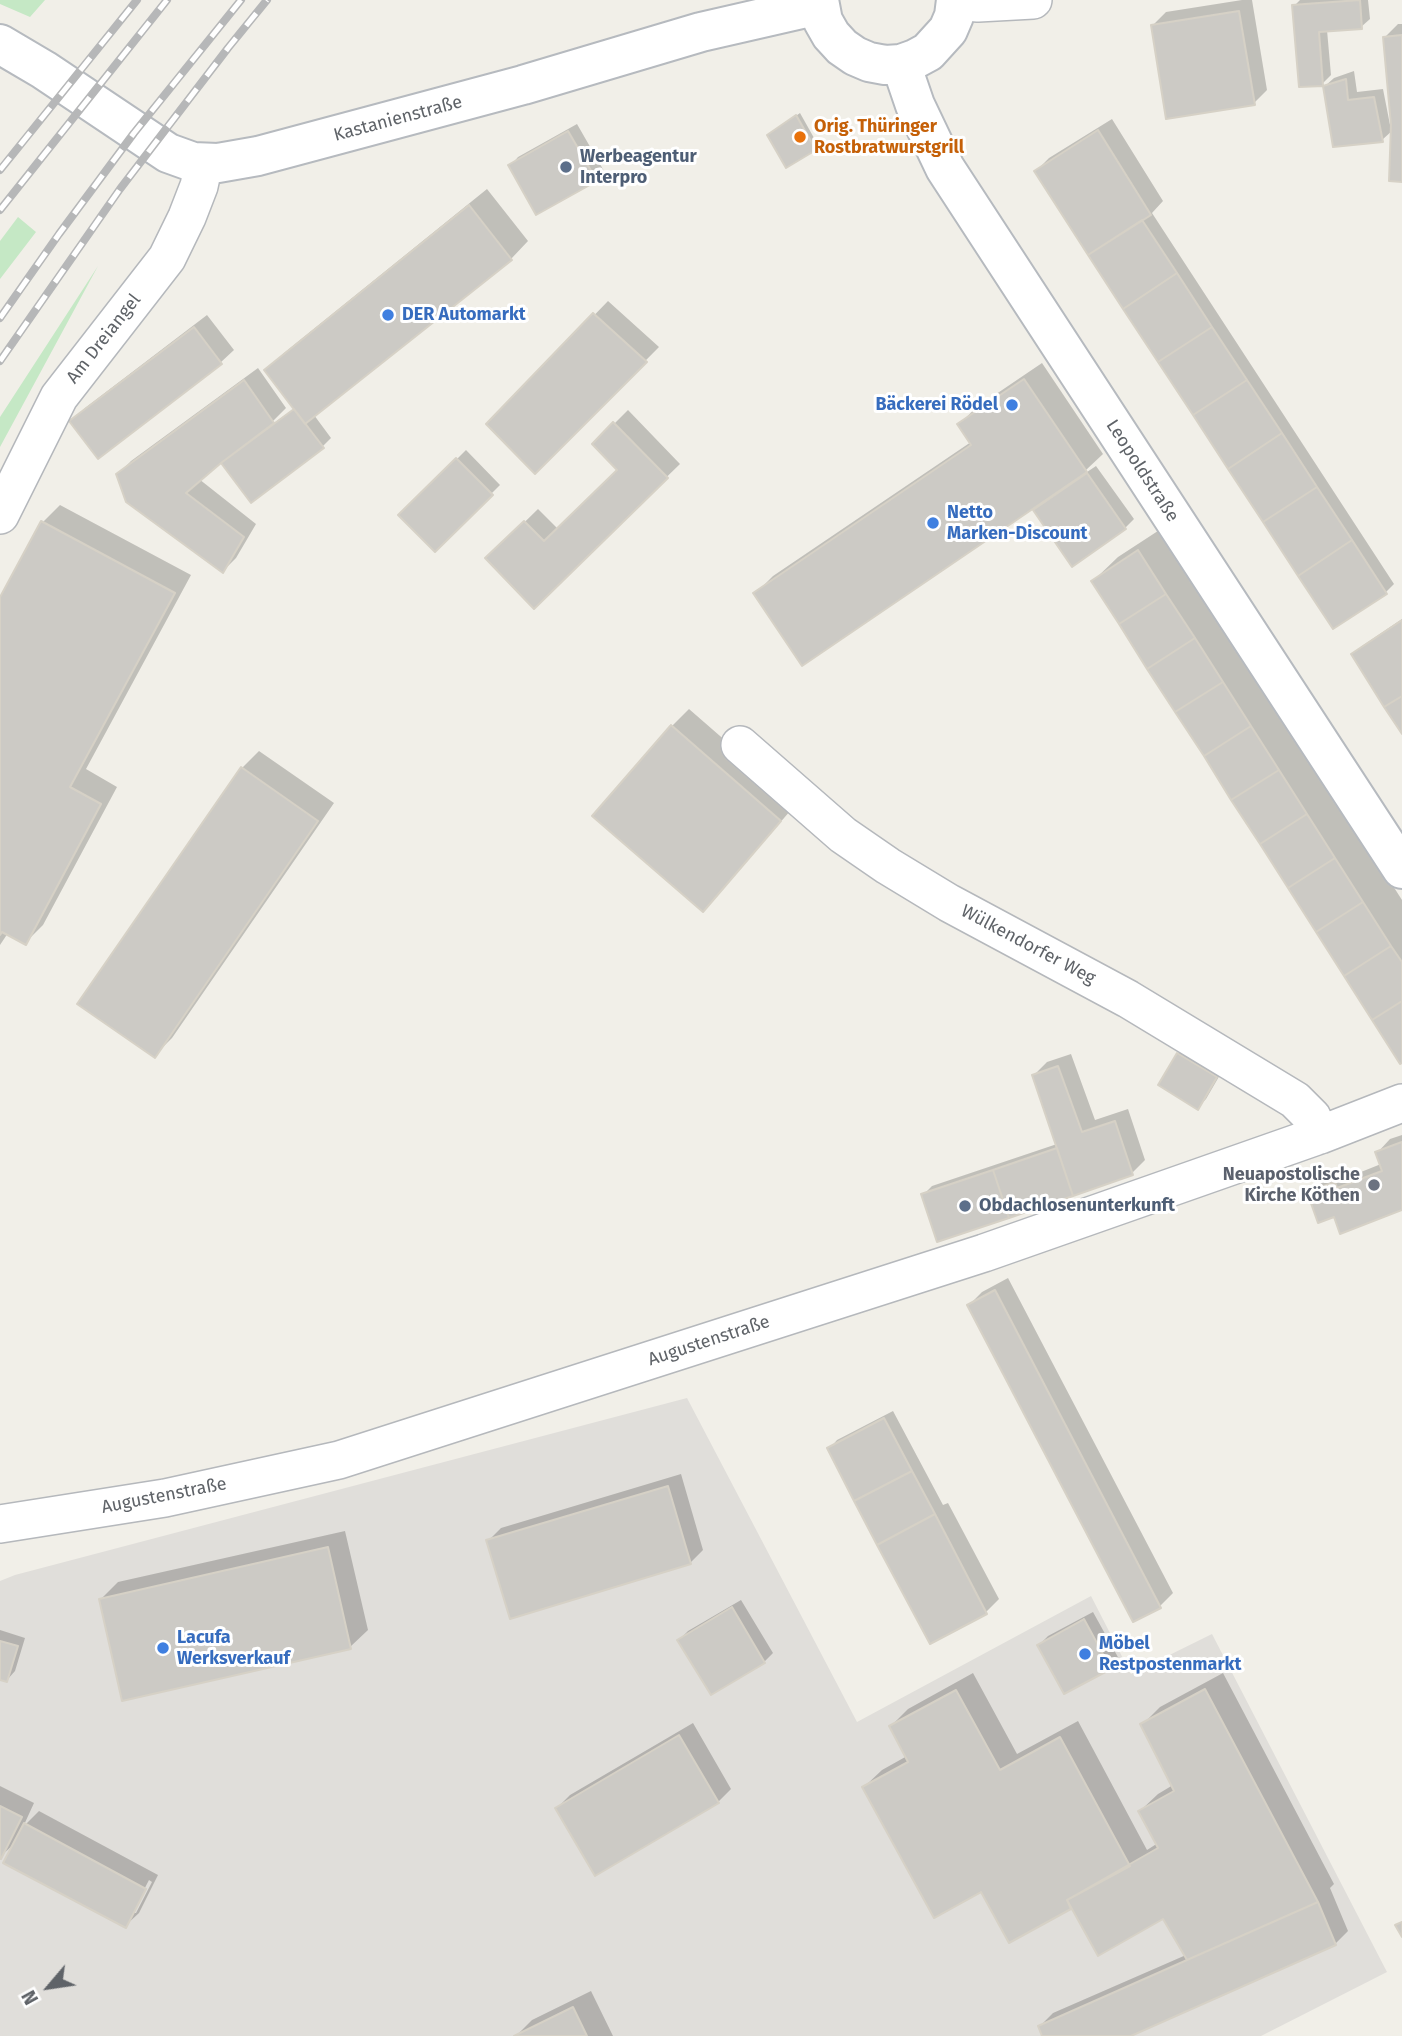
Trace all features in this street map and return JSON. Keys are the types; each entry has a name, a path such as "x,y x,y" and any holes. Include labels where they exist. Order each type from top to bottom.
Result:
{"main road":[{"path":"819,3 823,21 842,47 855,57 885,65 901,64 922,55 939,41 948,30 956,1"},
{"name":"Kastanienstraße","path":"0,44 168,153 182,159 218,163 258,156 523,85 701,32 819,3"},
{"name":"Leopoldstraße","path":"901,64 928,133 957,187 1402,869"}],"street":[{"path":"956,1 1033,0"},
{"name":"Am Dreiangel","path":"0,514 59,397 167,258 187,217 199,186 204,163"},
{"name":"Wülkendorfer Weg","path":"740,745 844,835 888,866 949,903 1128,999 1295,1100 1312,1117 1320,1135"},
{"name":"Augustenstraße","path":"0,1524 164,1498 339,1460 984,1253 1320,1135 1402,1103"}],"shaded area":[{"path":"687,1398 857,1722 1091,1596 1131,1674 1212,1634 1387,1972 1261,2036 0,2036 0,1581"}],"green space":[{"path":"0,0 45,0 30,17 0,4"},
{"path":"18,217 36,232 0,279 0,241"},
{"path":"98,266 0,447 0,417"}],"building":[{"path":"1360,0 1362,29 1319,32 1323,86 1299,87 1292,5"},
{"path":"1239,11 1255,105 1166,119 1151,25"},
{"path":"1402,35 1402,182 1389,181 1391,125 1383,37"},
{"path":"1346,79 1348,100 1374,97 1383,142 1333,147 1323,86"},
{"path":"796,115 816,150 786,168 767,135"},
{"path":"1098,130 1151,215 1088,255 1034,171"},
{"path":"568,131 597,181 536,215 508,165"},
{"name":"DER Automarkt","path":"469,205 512,260 305,424 264,370"},
{"path":"1142,220 1177,273 1123,309 1088,255"},
{"path":"1177,273 1212,327 1158,362 1123,309"},
{"path":"593,313 647,362 535,474 486,424"},
{"path":"194,327 222,364 98,459 69,421"},
{"path":"1212,327 1247,380 1193,415 1158,362"},
{"path":"1024,379 1087,472 802,666 753,593 971,445 957,424"},
{"path":"244,380 274,423 186,493 244,537 223,573 126,502 116,474"},
{"path":"1247,380 1282,433 1228,469 1193,415"},
{"path":"294,409 324,448 251,503 221,463"},
{"path":"613,422 668,478 534,609 485,558 524,521 544,541 617,470 592,444"},
{"path":"1282,433 1317,487 1263,522 1228,469"},
{"path":"456,458 493,495 435,552 398,515"},
{"path":"1087,473 1126,529 1072,567 1033,510"},
{"path":"1317,487 1352,540 1298,576 1263,522"},
{"path":"41,521 175,593 70,787 101,804 26,945 2,932 0,935 0,597"},
{"path":"1352,540 1387,594 1333,629 1298,576"},
{"path":"1138,550 1166,594 1119,624 1091,581"},
{"path":"1166,594 1195,638 1147,669 1119,624"},
{"path":"1402,620 1402,696 1384,707 1351,654"},
{"path":"1195,638 1223,682 1175,712 1147,669"},
{"path":"1223,682 1251,726 1204,756 1175,712"},
{"path":"1402,696 1402,734 1384,707"},
{"path":"671,725 781,821 703,912 592,816"},
{"path":"1251,726 1279,770 1231,800 1204,756"},
{"path":"241,767 318,821 155,1058 77,1004"},
{"path":"1279,770 1307,814 1260,844 1231,800"},
{"path":"1307,814 1335,858 1288,888 1260,844"},
{"path":"1335,858 1363,902 1316,932 1288,888"},
{"path":"1363,902 1391,946 1344,976 1316,932"},
{"path":"1391,946 1402,962 1402,1001 1372,1020 1344,976"},
{"path":"1402,1001 1402,1063 1400,1064 1372,1020"},
{"path":"1177,1053 1217,1077 1198,1110 1158,1085"},
{"path":"1058,1066 1082,1132 1115,1121 1133,1175 1073,1196 1032,1075"},
{"name":"Neuapostolische Kirche Köthen","path":"1402,1142 1402,1210 1340,1234 1334,1217 1318,1223 1307,1192 1335,1182 1337,1188 1382,1171 1375,1152"},
{"path":"1057,1148 1073,1196 1009,1218 993,1170"},
{"name":"Obdachlosenunterkunft","path":"993,1170 1009,1218 937,1242 921,1194"},
{"path":"995,1290 1161,1608 1133,1622 967,1305"},
{"path":"884,1418 912,1471 854,1501 827,1448"},
{"path":"912,1471 935,1514 877,1545 854,1501"},
{"path":"668,1486 691,1564 510,1619 486,1540"},
{"path":"935,1514 987,1614 930,1644 877,1545"},
{"path":"328,1547 351,1649 122,1701 99,1599"},
{"path":"732,1607 765,1663 711,1695 677,1640"},
{"path":"1084,1619 1111,1669 1064,1694 1037,1645"},
{"path":"0,1641 18,1646 7,1682 0,1680"},
{"path":"1205,1689 1318,1902 1187,1960 1163,1919 1098,1956 1067,1900 1158,1848 1138,1811 1174,1791 1140,1724"},
{"path":"956,1690 1000,1770 1060,1737 1130,1866 1067,1900 1071,1909 1009,1943 981,1892 934,1918 862,1787 908,1762 889,1726"},
{"path":"679,1735 719,1803 595,1876 555,1808"},
{"path":"0,1806 22,1817 1,1859 0,1859"},
{"path":"24,1823 146,1889 126,1928 3,1863"},
{"path":"1318,1902 1336,1945 1131,2036 1042,2036 1038,2026"},
{"path":"1402,1922 1402,1937 1395,1925"},
{"path":"573,2007 587,2036 514,2036"}],"railway":[{"path":"0,170 137,0"},
{"path":"0,210 167,0"},
{"path":"0,318 134,133 241,0"},
{"path":"0,361 120,189 267,0"}],"place":[{"name":"Orig. Thüringer Rostbratwurstgrill","path":"800,137"},
{"name":"Werbeagentur Interpro","path":"566,167"},
{"name":"DER Automarkt","path":"388,315"},
{"name":"Bäckerei Rödel","path":"1012,405"},
{"name":"Netto Marken-Discount","path":"933,523"},
{"name":"Neuapostolische Kirche Köthen","path":"1374,1185"},
{"name":"Obdachlosenunterkunft","path":"965,1206"},
{"name":"Lacufa Werksverkauf","path":"163,1648"},
{"name":"Möbel Restpostenmarkt","path":"1085,1654"}]}
